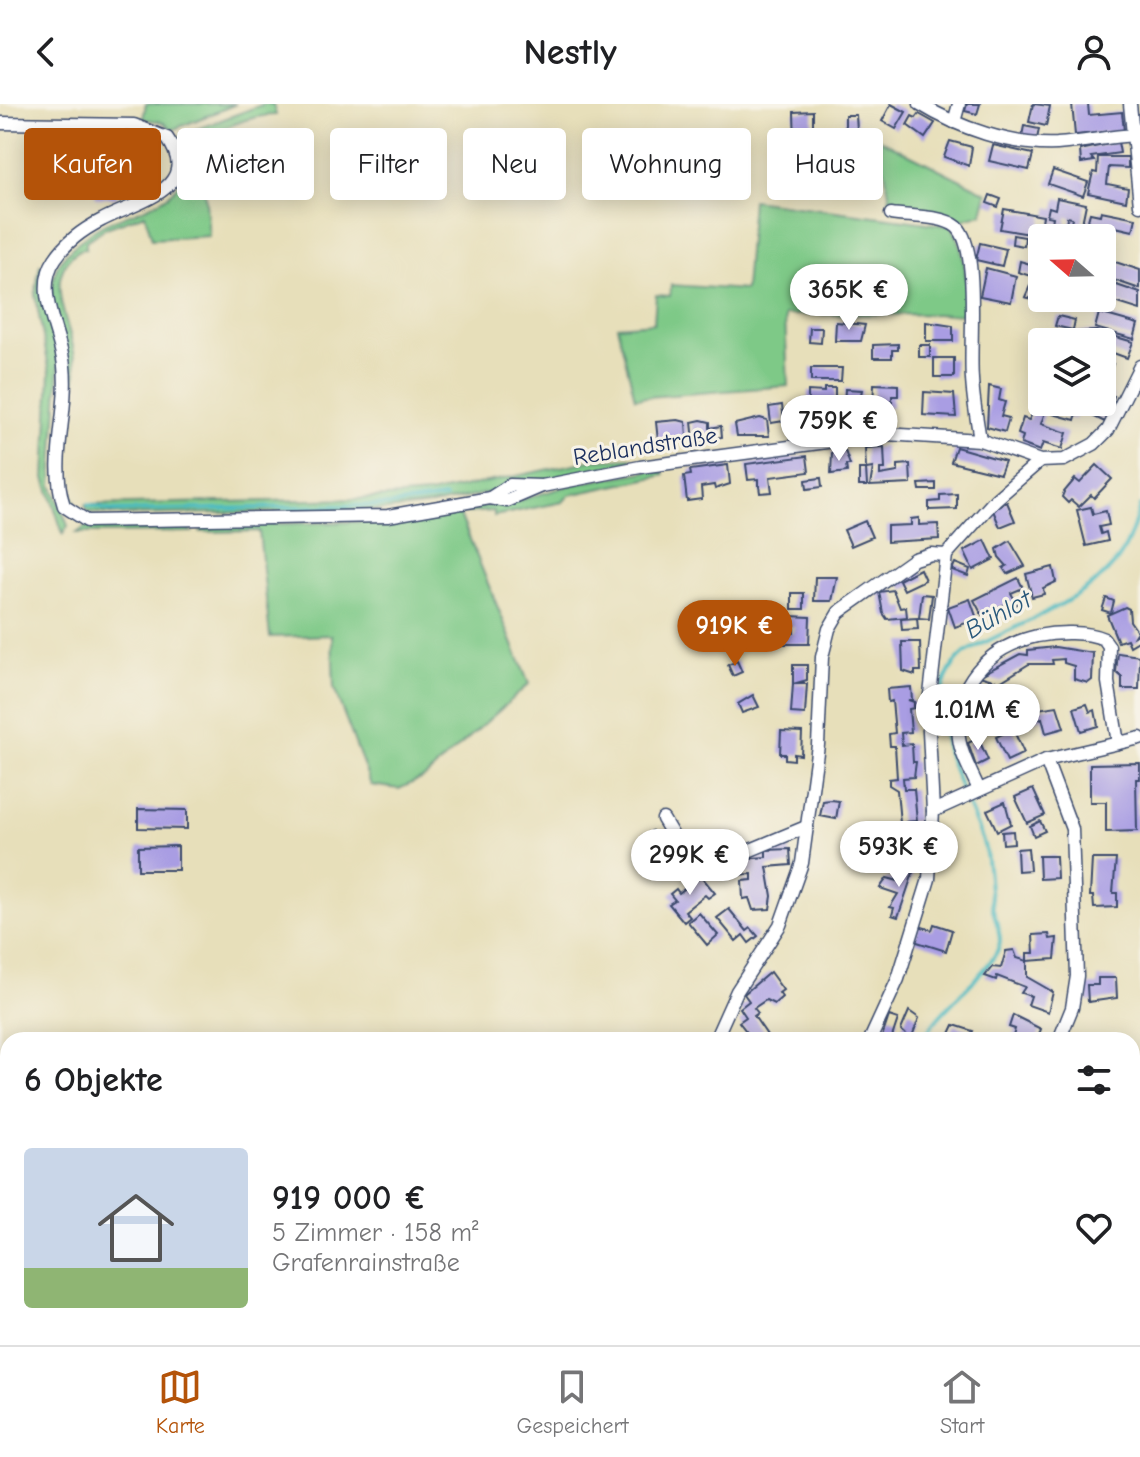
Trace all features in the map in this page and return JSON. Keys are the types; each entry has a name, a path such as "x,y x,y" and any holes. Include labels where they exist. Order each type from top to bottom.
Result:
{"street":[{"path":"920,104 954,122 1024,143 1056,144 1133,135"},
{"path":"954,122 959,104"},
{"path":"1130,104 1140,205"},
{"name":"Reblandstraße","path":"0,123 134,125 167,138 178,158 178,168 170,184 155,196 88,228 52,263 47,292 64,364 65,387 57,485 64,506 77,517 114,521 388,516 490,498 507,501 521,498 542,486 640,467 886,434 980,440 1040,461"},
{"path":"891,214 954,224 964,236 972,298 972,377 980,440"},
{"path":"874,1032 898,979 929,879 933,811 928,712 946,555 995,500 1040,461 1064,460 1094,444 1120,412 1140,366"},
{"path":"719,1032 737,991 780,925 802,863 815,775 822,657 829,629 839,612 914,559 931,554 946,555"},
{"path":"975,792 959,739 962,697 974,674 990,656 1028,638 1065,634 1104,639 1109,646 1108,682 1118,743"},
{"path":"933,811 1046,760 1140,738"},
{"path":"1046,760 1072,829 1077,976 1072,1008 1062,1032"},
{"path":"663,819 695,873 806,827"}],"green space":[{"path":"146,104 236,104 172,130 163,122 143,119"},
{"path":"264,104 273,104 276,115 256,117 226,128 200,128"},
{"path":"883,141 987,193 982,214 962,220 892,210 883,161"},
{"path":"177,185 177,200 206,200 209,236 152,239 145,214 106,228 86,241 86,248 73,255 63,269 61,299 75,358 76,376 67,450 69,486 75,503 73,507 64,488 63,477 67,407 52,306 52,285 57,267 69,251 93,231 152,205"},
{"path":"752,200 950,226 962,255 968,314 785,315 788,386 635,398 617,326 654,323 656,295 670,296 671,285 745,290"},
{"path":"40,265 45,267 59,369 52,485 68,526 63,534 45,478 50,373 35,295"},
{"path":"632,458 631,462 432,505 386,510 120,515 88,512 85,505 357,499 429,494 594,460"},
{"path":"661,469 665,475 569,495 563,502 494,516 494,511 466,513 467,508 507,504 575,484"},
{"path":"458,510 529,684 425,777 399,789 371,785 334,688 332,635 270,637 259,531 200,532 204,526 389,521"},
{"path":"87,526 185,526 192,532 77,533"}],"building":[{"path":"891,104 906,112 896,129 882,121"},
{"path":"967,104 980,104 977,114 965,111"},
{"path":"1033,104 1050,106 1046,126 1029,122"},
{"path":"1072,104 1088,104 1089,115 1122,112 1124,131 1075,135"},
{"path":"813,111 813,128 794,128 794,112"},
{"path":"919,114 935,123 925,138 907,125 912,116 916,118"},
{"path":"845,115 856,115 857,128 845,128"},
{"path":"1024,126 1039,129 1037,139 1022,136"},
{"path":"950,141 972,147 969,166 944,157"},
{"path":"1118,142 1120,153 1091,157 1094,161 1081,163 1080,150"},
{"path":"993,145 1033,154 1029,170 989,161"},
{"path":"1098,157 1128,157 1128,168 1109,167 1107,184 1128,188 1126,201 1088,193 1093,172 1097,173"},
{"path":"1053,170 1088,182 1083,196 1048,184"},
{"path":"990,195 1001,199 998,207 987,203"},
{"path":"1057,198 1086,204 1082,224 1071,224 1072,218 1067,217 1066,224 1052,223 1053,217 1047,216 1049,207 1055,209"},
{"path":"1004,209 1043,216 1042,224 1028,224 1028,234 1000,229"},
{"path":"1101,211 1136,218 1133,231 1116,227 1116,224 1087,224 1090,213 1100,215"},
{"path":"1013,235 1025,237 1024,246 1012,244"},
{"path":"980,243 1006,249 1002,266 976,260"},
{"path":"1020,261 1028,263 1028,275 1018,272"},
{"path":"1116,262 1140,270 1140,289 1116,281"},
{"path":"986,268 1016,276 1011,302 980,296"},
{"path":"1116,285 1140,293 1140,310 1116,302"},
{"path":"1099,313 1138,324 1134,339 1116,334 1116,328 1095,328"},
{"path":"1058,316 1075,320 1073,328 1055,326"},
{"path":"836,322 865,325 861,341 835,341"},
{"path":"926,322 953,326 953,341 926,341"},
{"path":"810,328 822,328 821,343 809,342"},
{"path":"1116,337 1133,342 1127,358 1116,354"},
{"path":"898,344 898,350 892,350 892,358 873,358 873,345"},
{"path":"919,345 930,345 930,357 919,357"},
{"path":"934,358 954,358 954,377 934,377"},
{"path":"811,368 842,368 841,381 811,381"},
{"path":"874,384 898,385 898,396 892,396 892,407 873,407"},
{"path":"989,386 1001,389 999,400 1005,402 1001,416 1009,418 1005,432 987,427"},
{"path":"824,388 835,388 835,408 808,408 808,391 824,392"},
{"path":"845,389 862,390 858,409 844,408"},
{"path":"924,392 954,394 956,417 923,415"},
{"path":"782,405 784,421 771,423 769,407"},
{"path":"817,415 832,415 832,432 816,432"},
{"path":"1031,416 1044,416 1041,424 1067,433 1062,449 1043,443 1040,451 1021,444 1023,436 1018,434 1023,418 1029,420"},
{"path":"1092,416 1107,416 1105,422"},
{"path":"760,418 767,420 769,436 737,436 735,424"},
{"path":"656,422 686,422 687,438 658,441"},
{"path":"692,422 710,422 710,428 721,426 722,437 694,441"},
{"path":"884,447 885,469 880,469 880,475 898,472 898,465 910,464 911,484 870,486 873,468 866,469 865,448"},
{"path":"956,447 1005,461 1000,474 951,462"},
{"path":"845,451 850,465 846,465 847,472 831,474 832,453"},
{"path":"807,456 809,472 770,477 772,492 760,493 758,479 748,480 746,464"},
{"path":"728,465 730,484 715,489 714,485 701,487 702,499 687,501 684,476 691,475 690,470"},
{"path":"1097,465 1112,479 1094,498 1091,495 1079,507 1071,500 1068,503 1062,497 1064,492 1075,479 1080,483"},
{"path":"859,469 866,469 867,486 859,486"},
{"path":"821,478 822,487 807,489 806,480"},
{"path":"936,483 936,490 920,490 919,484"},
{"path":"957,494 957,509 929,510 929,502 940,501 940,495"},
{"path":"1007,502 1015,521 1000,527 992,508"},
{"path":"1091,507 1093,514 1106,511 1109,525 1099,527 1101,534 1106,532 1108,541 1086,546 1077,510"},
{"path":"919,518 919,525 938,524 939,539 887,542 887,526 911,525 911,519"},
{"path":"865,521 872,537 851,546 844,530"},
{"path":"985,540 994,559 973,570 964,551"},
{"path":"1010,541 1025,566 1007,574 1003,568 1007,566 997,549"},
{"path":"955,563 970,569 968,576 952,570"},
{"path":"1053,567 1056,582 1043,588 1044,594 1032,597 1026,574"},
{"path":"920,569 925,580 904,590 899,580"},
{"path":"815,577 837,577 832,601 814,601"},
{"path":"1018,578 1023,588 1011,593 1017,604 1006,610 1003,605 982,615 974,600"},
{"path":"893,590 900,608 906,607 907,617 887,619 883,613 879,592"},
{"path":"792,593 804,593 804,609 792,609"},
{"path":"922,594 932,595 929,619 919,618"},
{"path":"1106,598 1114,601 1111,613 1102,610"},
{"path":"970,599 977,619 955,627 948,607"},
{"path":"1125,607 1129,609 1130,621 1137,631 1134,636 1138,634 1140,640 1130,646 1127,639 1118,642 1107,615"},
{"path":"762,613 776,613 775,627 761,626"},
{"path":"789,616 810,617 809,644 781,644 781,633 794,633 794,627 789,627"},
{"path":"917,618 918,629 902,630 901,619"},
{"path":"902,642 920,642 921,671 915,671 915,675 903,671"},
{"path":"1055,647 1093,653 1092,680 1088,683 1074,679 1074,666 1064,663 1064,659 1052,660 1053,664 1029,664 1000,682 979,676 1020,654 1028,655 1028,650"},
{"path":"1118,653 1140,656 1139,689 1122,689 1122,677 1116,672"},
{"path":"737,661 742,672 733,676 728,665"},
{"path":"793,665 807,665 807,680 793,684"},
{"path":"793,684 807,684 805,714 791,713"},
{"path":"911,687 912,700 908,700 914,702 914,708 909,709 911,732 901,733 902,745 912,744 913,762 916,762 914,777 903,778 904,789 914,789 917,821 906,822 907,833 895,834 895,823 900,823 897,790 889,785 889,779 897,778 895,746 890,746 889,734 895,733 892,701 888,702 887,689"},
{"path":"975,687 985,689 983,696 987,701 978,730 967,727 968,720 964,719"},
{"path":"753,695 759,707 742,713 738,704"},
{"path":"1029,701 1032,710 1057,706 1064,728 1046,733 1042,718 1022,724 1017,705"},
{"path":"1087,704 1090,712 1095,710 1098,726 1081,731 1074,708"},
{"path":"1013,729 1024,753 1007,761 996,737"},
{"path":"781,731 802,732 801,755 794,754 794,760 785,759 785,754 780,754"},
{"path":"978,738 988,760 976,766 968,743"},
{"path":"1140,763 1140,779 1136,779 1137,831 1106,832 1106,802 1090,802 1090,764"},
{"path":"1033,789 1045,815 1027,823 1015,797"},
{"path":"823,801 839,801 836,819 820,816"},
{"path":"1005,802 1011,824 997,831 987,810"},
{"path":"138,809 187,810 187,829 138,828"},
{"path":"1040,821 1045,831 1034,836 1030,826"},
{"path":"652,831 663,852 671,847 678,860 678,867 663,875 642,837"},
{"path":"1013,831 1014,843 1003,844 1002,832"},
{"path":"178,846 178,870 138,870 138,847"},
{"path":"1028,848 1030,870 1018,871 1017,849"},
{"path":"790,849 791,865 767,867 772,896 770,909 753,910 749,898 743,899 742,881 752,880 752,874 730,875 729,860 766,857 766,850"},
{"path":"1039,856 1056,856 1057,878 1040,879"},
{"path":"1092,859 1116,859 1113,893 1117,893 1117,907 1094,908 1093,896 1090,896"},
{"path":"905,867 914,870 898,917 892,915 894,908 890,907 898,894 880,888 887,878 902,882 897,878"},
{"path":"701,876 715,893 708,898 705,895 685,911 690,917 684,922 669,904 675,900 670,894 676,889 679,893"},
{"path":"729,909 747,931 751,928 758,936 749,943 743,935 736,941 717,918"},
{"path":"699,913 718,935 707,945 688,922"},
{"path":"934,924 952,930 946,951 914,941 919,926 932,930"},
{"path":"1049,934 1050,939 1057,938 1055,959 1027,961 1027,953 1034,953 1033,935"},
{"path":"1014,950 1017,958 1027,961 1027,977 1053,992 1048,1012 1028,1005 1031,996 1021,993 1025,987 997,976 996,980 985,976 992,967 1001,968 1006,951"},
{"path":"770,972 783,990 779,993 782,997 774,1004 766,1000 754,1008 758,1013 754,1016 765,1032 747,1032 739,1022 746,1017 740,1008 749,1001 744,994"},
{"path":"1098,978 1116,978 1117,998 1088,1002 1087,985 1098,985"},
{"path":"909,1011 919,1018 914,1032 901,1030"},
{"path":"1013,1015 1041,1029 1040,1032 1014,1032 1015,1029 1009,1027"},
{"path":"889,1016 898,1019 894,1032 884,1032"},
{"path":"954,1025 973,1031 972,1032 951,1032"}],"waterway":[{"path":"88,505 112,511 391,505 445,498"},
{"name":"Bühlot","path":"928,1032 990,962 1000,941 985,847 945,743 941,718 942,694 949,672 965,653 1051,610 1093,584 1122,553 1140,506"}]}
